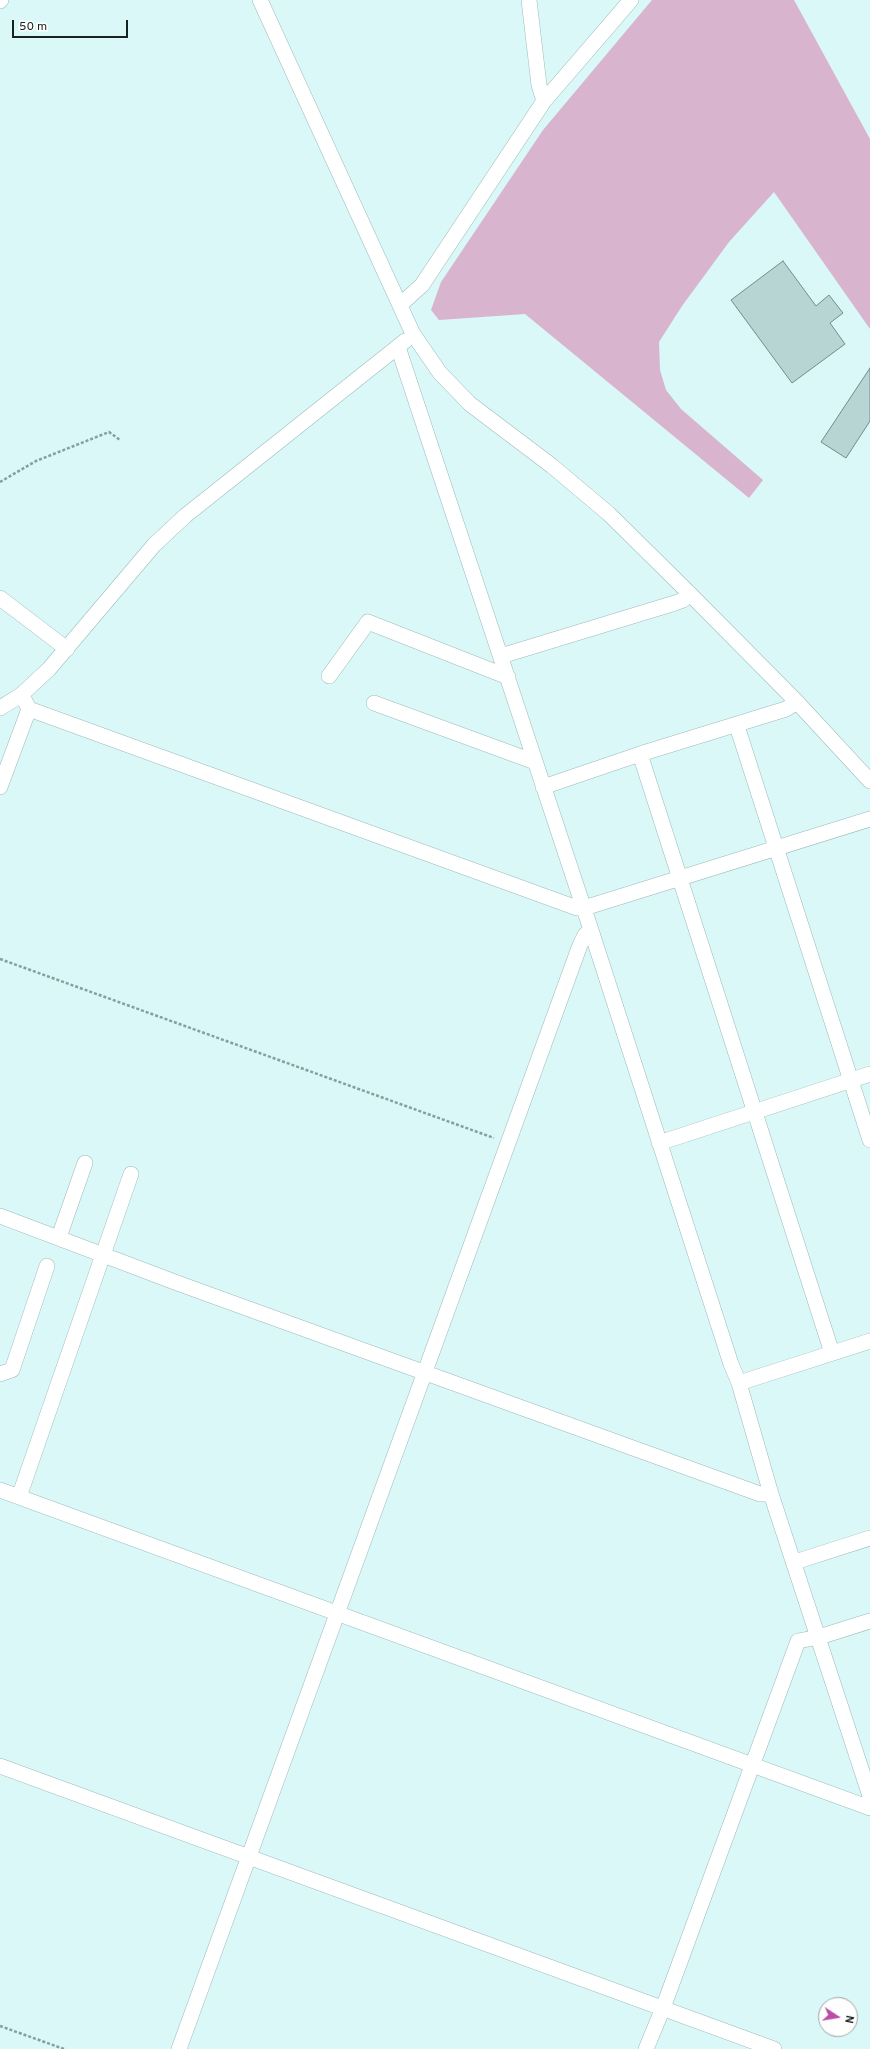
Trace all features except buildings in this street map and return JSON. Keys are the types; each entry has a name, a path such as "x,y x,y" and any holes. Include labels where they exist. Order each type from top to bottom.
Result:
{"street":[{"path":"260,0 413,334 435,367 461,395 483,414 582,491 609,514 797,702 870,781"},
{"path":"529,0 539,85 544,101"},
{"path":"400,304 422,285 544,101 631,0"},
{"path":"0,708 38,682 154,545 185,516 413,334"},
{"path":"398,347 543,787 592,930 659,1143 731,1364 739,1383 771,1494 870,1793"},
{"path":"501,656 675,603 683,600 689,593"},
{"path":"0,598 67,648"},
{"path":"329,676 368,622 508,677"},
{"path":"21,695 29,709 577,908 584,908 680,879 870,819"},
{"path":"543,787 640,754 737,726 786,709 797,702"},
{"path":"374,703 535,762"},
{"path":"0,787 29,709"},
{"path":"737,726 870,1140"},
{"path":"640,754 832,1353"},
{"path":"178,2049 250,1857 580,945 585,935 592,930"},
{"path":"659,1143 870,1074"},
{"path":"59,1238 85,1163"},
{"path":"19,1497 104,1254 104,1247 131,1174"},
{"path":"0,1216 104,1254 180,1284 425,1371 760,1494 771,1494"},
{"path":"0,1374 12,1370 47,1266"},
{"path":"739,1383 870,1342"},
{"path":"0,1490 870,1808"},
{"path":"794,1562 870,1538"},
{"path":"646,2049 663,2008 798,1641 819,1637 870,1621"},
{"path":"0,1766 774,2049"}],"path":[{"path":"0,482 36,461 109,432 120,440"},
{"path":"0,959 508,1142"},
{"path":"0,2026 64,2049"}],"shaded area":[{"path":"652,0 794,0 870,139 870,329 774,192 729,242 682,306 659,342 660,370 666,390 681,409 763,480 749,498 525,314 439,320 431,310 441,282 543,130"}]}
